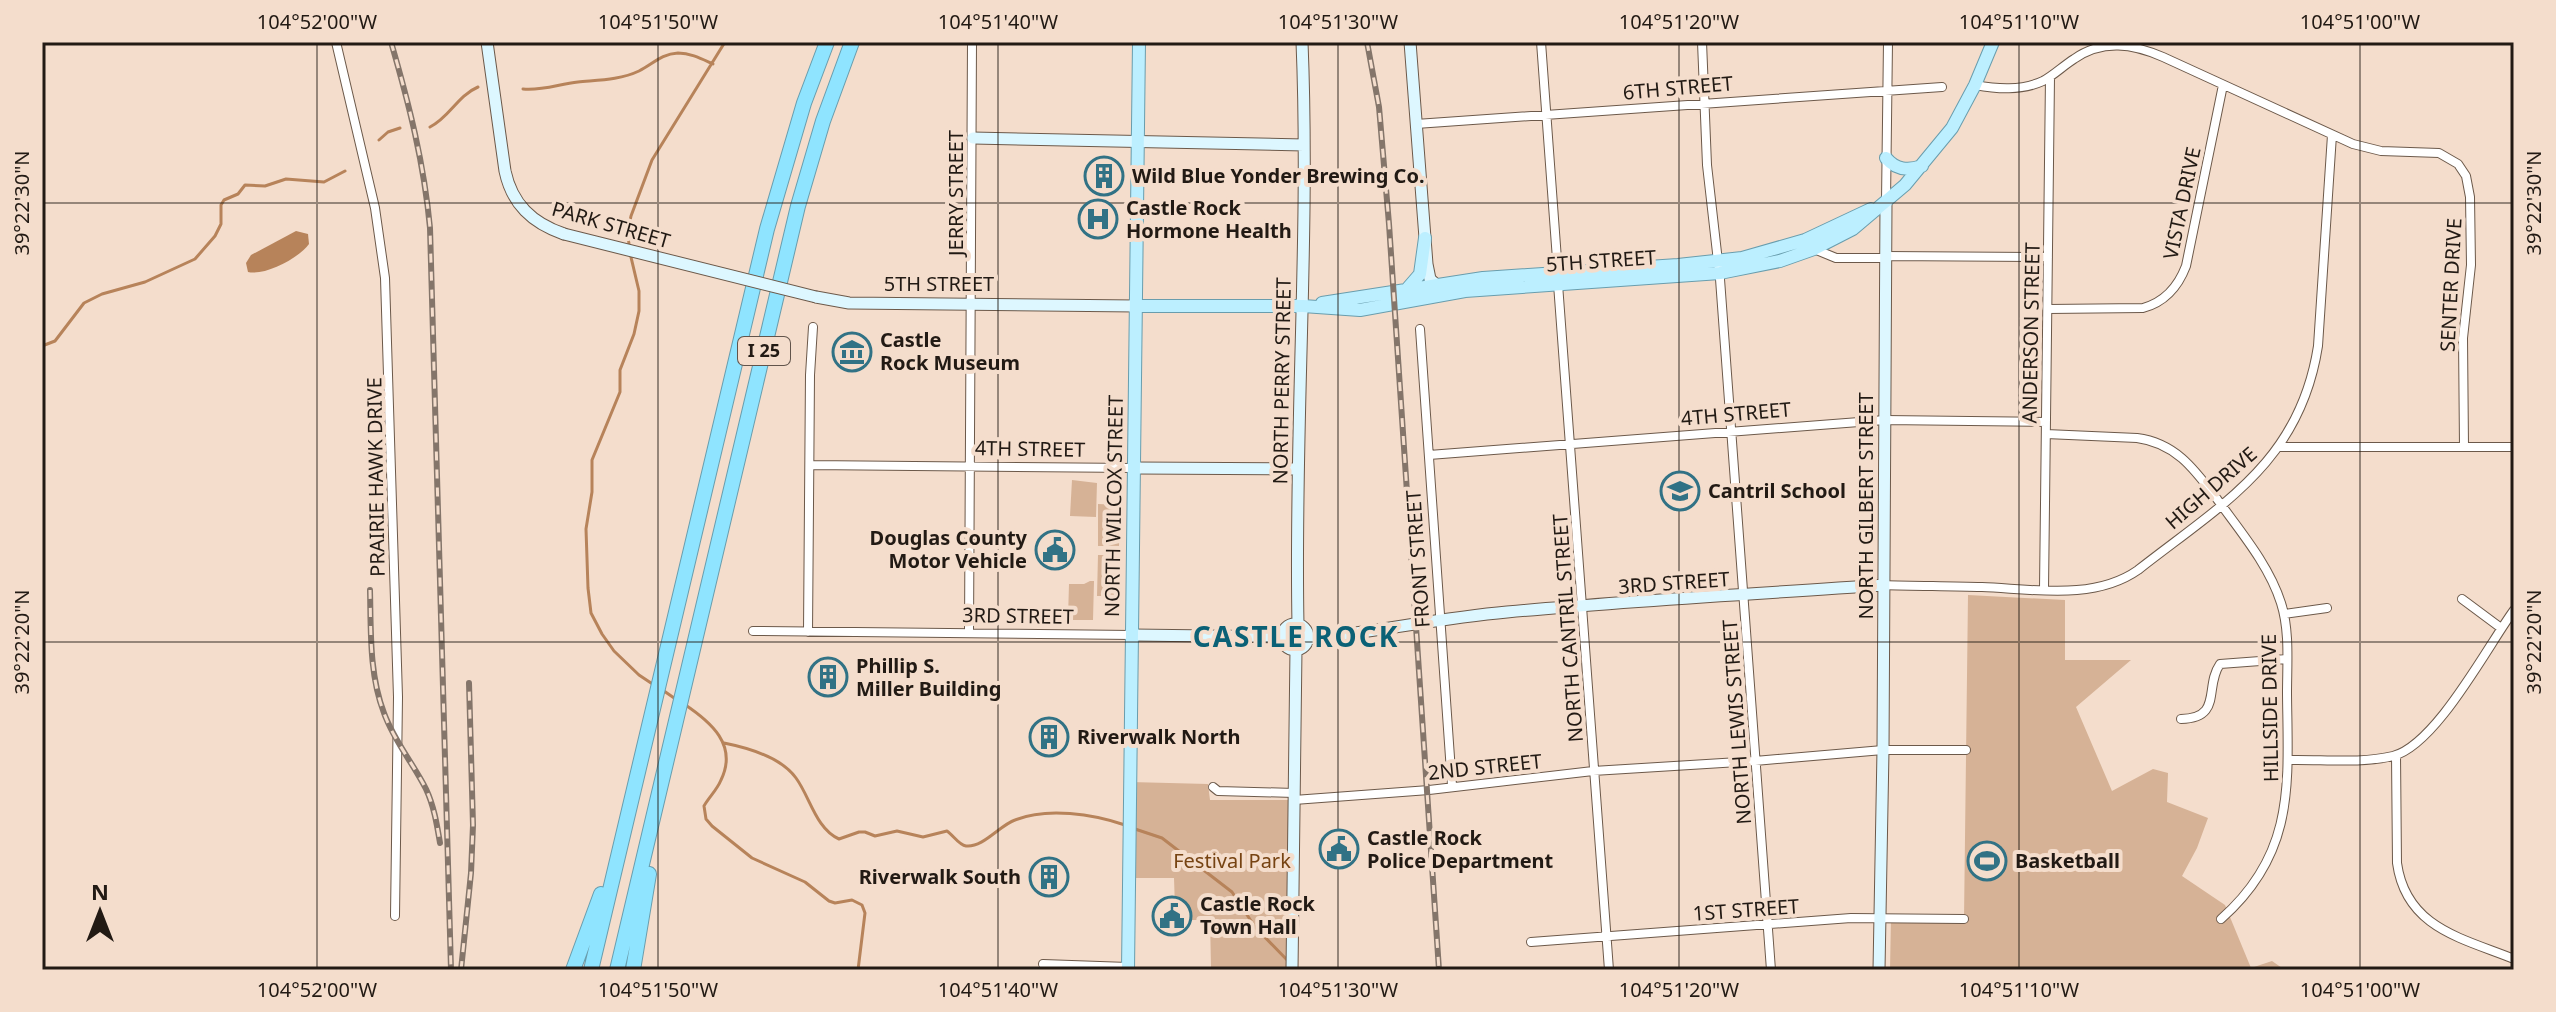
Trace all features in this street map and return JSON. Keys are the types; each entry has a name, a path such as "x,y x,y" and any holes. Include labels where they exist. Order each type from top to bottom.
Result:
{"highway":[{"name":"I 25","path":"591,970 767,229 804,103 827,42"},
{"name":"I 25","path":"617,970 798,206 823,121 852,42"},
{"path":"633,970 664,775"},
{"path":"573,970 627,818"}],"main road":[{"name":"NORTH WILCOX STREET","path":"1128,969 1139,42"},
{"name":"5TH STREET","path":"1303,306 1434,285 1780,261 1814,249 1853,229 1886,203 1922,166 1952,128 1993,42"},
{"path":"1886,158 1902,169 1922,166"},
{"name":"5TH STREET","path":"1719,267 1796,244 1886,203"},
{"path":"1407,289 1420,274 1425,238"},
{"name":"5TH STREET","path":"1136,306 1303,306 1360,310 1468,285"}],"street":[{"name":"PRAIRIE HAWK DRIVE","path":"336,42 375,208 385,278 398,697 395,916"},
{"name":"PARK STREET","path":"487,42 510,191 533,219 564,234 816,297"},
{"name":"JERRY STREET","path":"969,633 972,42"},
{"name":"NORTH PERRY STREET","path":"1298,624 1298,469 1303,306 1302,42"},
{"path":"1410,42 1427,264 1434,285"},
{"name":"NORTH CANTRIL STREET","path":"1541,42 1609,970"},
{"name":"NORTH LEWIS STREET","path":"1702,42 1707,165 1719,267 1771,970"},
{"name":"NORTH GILBERT STREET","path":"1879,970 1888,42"},
{"path":"1975,85 2020,88 2050,77 2091,50 2118,45 2153,53 2332,135"},
{"name":"ANDERSON STREET","path":"2044,589 2050,77"},
{"name":"VISTA DRIVE","path":"2048,309 2143,308 2157,303 2175,288 2186,266 2223,85"},
{"name":"6TH STREET","path":"1416,124 1942,87"},
{"name":"SENTER DRIVE","path":"2332,135 2372,149 2439,153 2458,164 2466,176 2470,197 2471,265 2463,338 2464,447"},
{"name":"HIGH DRIVE","path":"2044,589 2084,589 2123,580 2258,474 2280,447 2299,414 2316,355 2332,135"},
{"path":"973,138 1304,145"},
{"path":"1814,249 1836,258 2048,257"},
{"path":"1427,264 1431,273 1468,285"},
{"name":"5TH STREET","path":"816,297 849,303 1136,306"},
{"path":"808,632 813,327"},
{"name":"FRONT STREET","path":"1420,329 1452,786"},
{"name":"4TH STREET","path":"1429,455 1885,420 2046,422"},
{"name":"HILLSIDE DRIVE","path":"2046,434 2128,437 2152,441 2184,459 2221,505 2266,570 2284,614 2287,799 2273,847 2252,884 2221,919"},
{"path":"2280,447 2514,447"},
{"name":"4TH STREET","path":"810,465 1298,469"},
{"name":"3RD STREET","path":"1308,639 1373,632 1440,619 1883,585 2044,589"},
{"path":"2462,599 2501,628"},
{"path":"2284,614 2327,608"},
{"path":"2288,760 2377,758 2396,755 2419,741 2449,707 2514,610"},
{"path":"1298,624 1306,630 1308,639 1296,649 1285,644 1283,637 1288,626 1298,624"},
{"name":"3RD STREET","path":"753,631 1283,637"},
{"path":"1292,970 1296,649"},
{"path":"2181,719 2197,718 2206,711 2215,671 2220,664 2287,659"},
{"name":"2ND STREET","path":"1213,787 1218,791 1294,797 1883,750 1966,750"},
{"path":"2396,755 2397,863 2411,904 2437,927 2514,959"},
{"name":"1ST STREET","path":"1531,942 1881,917 1964,919"},
{"path":"1043,964 1128,969"}],"green space":[{"path":"1072,480 1097,483 1096,517 1070,516"},
{"path":"1098,504 1120,505 1119,546 1098,546"},
{"path":"1098,555 1119,555 1118,596 1097,596"},
{"path":"1094,581 1093,620 1071,620 1068,618 1069,584"},
{"path":"1968,595 2065,600 2065,660 2131,660 2076,707 2112,791 2153,769 2168,773 2167,802 2208,818 2182,876 2225,905 2251,968 2272,961 2285,970 1890,970 1891,917 1964,919"},
{"name":"Festival Park","path":"1130,782 1208,784 1210,800 1294,800 1292,968 1211,967 1210,920 1191,920 1191,908 1175,908 1174,878 1129,878"}],"shaded area":[{"path":"296,231 308,234 309,244 304,249 272,269 248,272 246,263 251,255"}],"waterway":[{"path":"629,245 631,216 652,160 725,42"},
{"path":"523,89 624,76 662,57 678,53 713,64"},
{"path":"430,127 478,87"},
{"path":"379,140 388,132 400,128"},
{"path":"42,346 55,341 84,303 102,294 145,282 195,259 221,224 224,200 238,194 245,185 265,186 286,179 324,182 345,171"},
{"path":"630,253 639,291 639,311 620,370 620,392 592,460 592,492 586,529 588,588 591,613 602,634 614,651 654,685"},
{"path":"664,691 677,700"},
{"path":"684,704 712,727 724,745 725,767 721,780 704,806 706,819 752,858 805,882 829,901 852,900 862,905 865,913 858,970"},
{"path":"724,743 764,754 782,764 796,778 825,828 839,839 859,832 875,836 897,831 923,837 947,831 961,844 972,846 1015,820 1055,813 1085,815 1125,825"},
{"path":"1132,828 1162,838 1232,892 1255,927 1290,963"}],"railway":[{"path":"391,42 415,134 430,228 451,970"},
{"path":"1367,42 1379,107 1389,224 1439,970"},
{"path":"370,590 372,652 379,698 393,733 429,795 440,843"},
{"path":"461,970 473,825 469,683"}],"place":[{"name":"Wild Blue Yonder Brewing Co.","path":"1104,176"},
{"name":"Castle Rock Hormone Health","path":"1098,219"},
{"name":"Castle Rock Museum","path":"852,352"},
{"name":"Cantril School","path":"1680,491"},
{"name":"Douglas County Motor Vehicle","path":"1055,550"},
{"name":"Phillip S. Miller Building","path":"828,677"},
{"name":"Riverwalk North","path":"1049,737"},
{"name":"Castle Rock Police Department","path":"1339,849"},
{"name":"Basketball","path":"1987,861"},
{"name":"Riverwalk South","path":"1049,877"},
{"name":"Castle Rock Town Hall","path":"1172,916"}],"district":[{"name":"CASTLE ROCK","path":"1296,637"}]}
